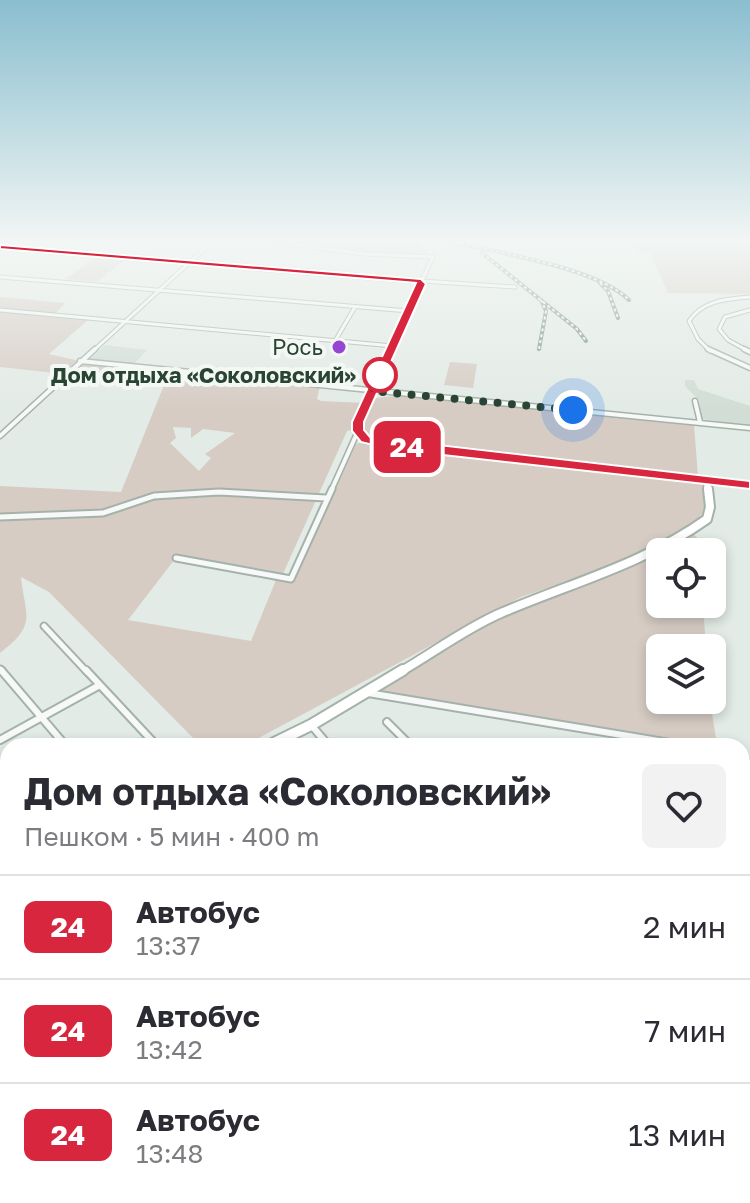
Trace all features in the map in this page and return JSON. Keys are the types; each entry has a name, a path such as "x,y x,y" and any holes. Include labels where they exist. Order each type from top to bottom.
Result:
{"main road":[{"path":"415,297 358,422 358,431 366,440 750,485"},
{"path":"284,738 367,693 498,614 613,571 696,528 707,519 710,507 707,482"}],"street":[{"path":"0,436 152,297"},
{"path":"234,297 409,311"},
{"path":"749,297 711,303 693,313 689,321 694,336 701,344 727,360 750,368"},
{"path":"335,341 355,307"},
{"path":"0,310 393,346"},
{"path":"750,310 725,317 719,329 728,340 750,352"},
{"path":"80,361 750,428"},
{"path":"695,401 700,422"},
{"path":"176,558 291,579 358,431"},
{"path":"351,444 366,440"},
{"path":"0,517 103,513 154,496 219,492 326,498"},
{"path":"44,626 149,738"},
{"path":"0,669 59,738"},
{"path":"4,738 98,686"},
{"path":"367,693 640,738"},
{"path":"387,722 403,738"},
{"path":"311,725 322,738"}],"shaded area":[{"path":"0,297 65,303 54,315 88,320 49,354 80,361 320,386 317,399 321,401 365,403 368,399 402,395 694,424 698,477 366,439 357,429 347,431 282,576 291,583 356,444 363,442 386,449 701,483 705,486 704,512 695,523 666,538 646,538 646,549 611,567 521,597 259,738 193,738 49,592 21,577 26,619 20,634 0,653 0,486 121,492 164,385 0,367","holes":["173,427 191,428 191,438 203,429 235,433 205,454 211,458 199,471 170,443 176,438","175,559 276,580 251,641 128,620"]},
{"path":"105,345 147,350 133,365 89,360"},
{"path":"450,362 477,364 473,388 444,385"},
{"path":"685,380 694,380 698,389 750,406 750,426 702,419 699,400 685,386"},
{"path":"646,557 646,618 704,618 705,634 646,634 646,714 712,714 716,738 672,738 384,693 378,689 501,616 592,583"}],"railway":[{"path":"537,297 541,300"},
{"path":"610,297 618,318"},
{"path":"625,297 629,300"},
{"path":"539,349 546,311 541,300"},
{"path":"541,300 577,329 586,341"}],"bus line":[{"name":"24","path":"416,297 358,422 358,431 366,440 750,485"}],"place":[{"name":"Рось","path":"339,347"},
{"name":"Дом отдыха «Соколовский»","path":"380,375"}],"route":[{"path":"380,375 372,391 573,410"}]}
